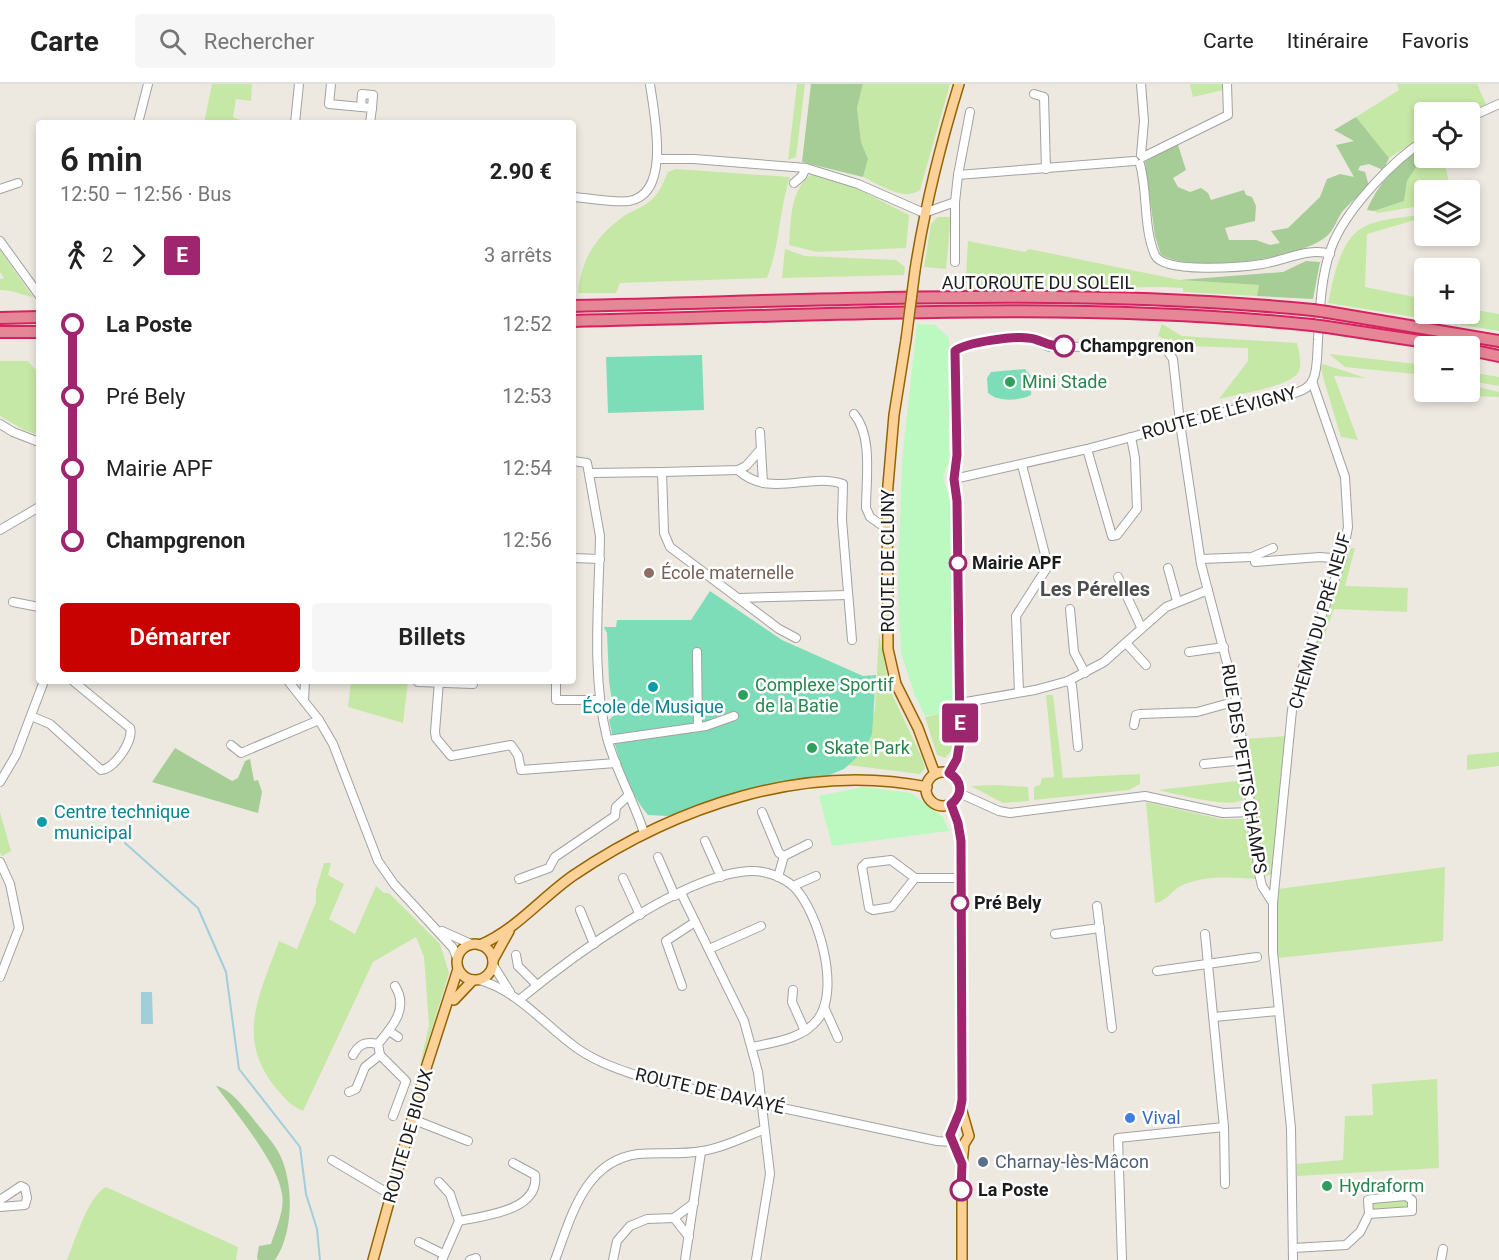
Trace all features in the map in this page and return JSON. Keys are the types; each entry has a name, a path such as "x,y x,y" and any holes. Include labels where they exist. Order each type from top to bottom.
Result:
{"highway":[{"name":"AUTOROUTE DU SOLEIL","path":"576,306 1036,298 1162,300 1313,310 1499,341"},
{"name":"AUTOROUTE DU SOLEIL","path":"576,321 1033,312 1205,316 1311,325 1414,340"},
{"path":"0,318 36,317"},
{"path":"0,332 36,332"},
{"path":"1480,352 1499,356"}],"main road":[{"path":"924,213 938,154 959,84"},
{"name":"ROUTE DE CLUNY","path":"924,213 894,415 887,529 887,626 888,649 896,684 918,728 935,774"},
{"path":"949,773 959,783 960,793 951,804 934,803 930,799 927,787 935,774 949,773"},
{"path":"514,924 493,962 490,973 476,980 463,976 458,969 457,958 460,952 494,939 569,879 644,833 714,805 783,789 868,778 927,787"},
{"path":"951,804 960,831 961,1108 965,1129 969,1136 955,1138"},
{"path":"475,945 487,948 493,962"},
{"name":"ROUTE DE BIOUX","path":"373,1260 420,1090 458,969"},
{"name":"ROUTE DE BIOUX","path":"446,1013 458,993 476,980"},
{"path":"961,1108 955,1138 962,1164 962,1260"},
{"path":"955,1138 965,1129"}],"street":[{"path":"139,120 148,84"},
{"path":"295,120 299,84"},
{"path":"331,84 329,104 372,108"},
{"path":"576,197 628,201 641,197 654,178 658,159 650,84"},
{"path":"1141,84 1144,121 1140,159 1148,227 1155,256 1160,262 1172,267 1242,266 1284,260 1316,251 1330,254"},
{"path":"958,175 1140,159 1228,115 1227,84"},
{"path":"361,107 362,94 373,94 370,120"},
{"path":"1034,94 1044,96 1046,169"},
{"path":"1480,113 1499,104"},
{"path":"955,262 955,202 970,112"},
{"name":"ROUTE DE LÉVIGNY","path":"954,479 1087,449 1303,391 1312,381 1320,301 1330,254 1342,225 1400,157 1414,147"},
{"path":"658,159 694,159 806,168 858,184 924,213 955,202"},
{"path":"794,183 802,176 806,168"},
{"path":"0,189 18,183"},
{"path":"0,241 36,290"},
{"name":"RUE DES PETITS CHAMPS","path":"954,479 957,455 955,351 968,344 1028,338 1050,347 1164,346 1173,359 1179,423 1201,559 1237,701 1258,873 1262,886 1273,903 1272,952 1291,1128 1293,1260"},
{"name":"CHEMIN DU PRÉ NEUF","path":"1273,903 1292,710 1302,670 1341,559 1348,526 1347,487 1333,435 1312,381"},
{"path":"854,414 860,421 864,433 866,508 870,517 887,529"},
{"path":"0,424 36,441"},
{"path":"760,432 763,483"},
{"path":"1087,449 1112,536 1117,535 1137,509 1135,458 1131,437"},
{"path":"590,473 738,470 746,466 761,449"},
{"path":"576,461 586,463 597,512 600,559 600,700 608,740 638,812 644,833"},
{"path":"1019,693 1015,622 1048,566 1022,465"},
{"path":"738,470 763,483 843,484 842,520 852,640"},
{"path":"662,472 665,541 779,629 796,638"},
{"path":"949,773 958,754 960,703 957,501 954,479"},
{"path":"0,530 36,509"},
{"path":"1201,559 1252,557 1273,548"},
{"path":"1255,562 1320,557 1341,559"},
{"path":"576,558 600,559"},
{"path":"1168,568 1177,601"},
{"path":"1118,577 1141,627"},
{"path":"960,703 1019,693 1068,681 1104,662 1126,644 1141,627 1177,601 1208,590"},
{"path":"737,597 848,595"},
{"path":"13,602 36,606"},
{"path":"1070,609 1074,652 1085,673"},
{"path":"1126,644 1146,664"},
{"path":"1189,652 1224,647"},
{"path":"697,652 698,727"},
{"path":"1068,681 1072,685 1078,747"},
{"path":"0,782 16,755 43,684"},
{"path":"31,716 50,724 101,770 109,768 130,741 129,728 77,684"},
{"path":"290,684 319,720 333,744 378,861 394,884 453,948 457,958"},
{"path":"304,701 305,684"},
{"path":"439,684 436,738 451,756 511,745 518,755 521,770 616,763"},
{"path":"556,684 556,700 600,700"},
{"path":"1134,725 1136,715 1140,714 1197,712 1237,701"},
{"path":"608,740 698,727 734,716"},
{"path":"231,745 242,753 319,720"},
{"path":"1204,764 1245,760"},
{"path":"960,793 999,811 1010,813 1145,796 1223,813 1252,812"},
{"path":"519,879 549,868 555,857 615,816 616,807 629,795"},
{"path":"762,812 779,853 784,856"},
{"path":"705,841 720,877"},
{"path":"778,877 784,856 808,844"},
{"path":"658,857 695,922 740,1010 752,1047 763,1103 763,1130 769,1155 770,1182 756,1260"},
{"path":"915,878 892,907 873,910 869,908 862,867 866,863 891,860 915,878 960,878"},
{"path":"0,862 10,884 19,928 0,977"},
{"path":"516,998 594,944 678,894 720,877 754,871 778,877 793,886 812,914 821,942 827,986 824,1007 818,1019 804,1031 791,1037 752,1047"},
{"path":"793,886 816,876"},
{"path":"623,878 640,915"},
{"path":"1097,906 1112,1028"},
{"path":"580,910 594,944"},
{"path":"682,986 666,940 695,922"},
{"path":"709,949 761,926"},
{"path":"1055,934 1100,928"},
{"path":"437,929 475,945"},
{"path":"1205,934 1224,1127 1225,1184"},
{"path":"516,955 518,966 537,985"},
{"path":"1157,971 1257,957"},
{"name":"ROUTE DE DAVAYÉ","path":"493,962 516,998"},
{"name":"ROUTE DE DAVAYÉ","path":"476,980 496,985 516,998 580,1051 623,1071 651,1080 928,1138 955,1138"},
{"path":"378,1044 389,1031 402,1004 395,986"},
{"path":"793,990 792,1002 804,1031"},
{"path":"824,1007 838,1038"},
{"path":"1214,1017 1278,1011"},
{"path":"389,1031 398,1037"},
{"path":"378,1044 380,1054 406,1082 420,1090"},
{"path":"353,1055 359,1045 378,1044"},
{"path":"349,1092 356,1089 365,1067 380,1054"},
{"path":"393,1116 406,1082"},
{"path":"412,1119 468,1141"},
{"path":"1122,1260 1118,1138 1224,1127"},
{"path":"555,1260 581,1195 595,1175 607,1166 634,1155 702,1152 763,1130"},
{"path":"685,1260 702,1152"},
{"path":"332,1160 391,1196"},
{"path":"459,1221 502,1212 529,1196 536,1175 513,1163"},
{"path":"419,1242 442,1257 459,1221 450,1194 439,1182"},
{"path":"0,1200 21,1186 25,1188 27,1198 25,1205 0,1207"},
{"path":"1293,1248 1346,1245 1360,1232 1369,1214 1368,1200 1406,1196 1412,1200 1412,1211 1407,1213 1369,1214"},
{"path":"613,1260 617,1241 630,1226 647,1220 674,1218 694,1203"},
{"path":"674,1218 688,1237"},
{"path":"1441,1260 1443,1249"}],"green space":[{"path":"212,84 252,84 251,101 236,99 233,117 240,120 205,120"},
{"path":"797,84 805,84 796,157 788,160"},
{"path":"811,84 863,84 857,108 861,142 868,159 863,177 802,162"},
{"path":"863,84 950,84 920,190 907,194 899,193 863,177 868,159 861,142 857,108"},
{"path":"1190,84 1223,84 1223,90 1193,97"},
{"path":"1397,84 1477,84 1486,104 1480,107 1480,102 1414,102 1414,142 1389,158 1356,117 1399,90"},
{"path":"1356,117 1389,158 1383,170 1369,164 1360,166 1358,170 1365,172 1369,186 1342,212 1327,236 1294,252 1246,261 1196,263 1161,255 1155,236 1145,162 1177,142 1186,170 1173,178 1178,187 1190,192 1201,188 1208,193 1211,200 1244,190 1246,195 1252,197 1256,206 1255,221 1225,228 1229,240 1256,240 1270,245 1280,243 1271,231 1288,228 1320,197 1327,179 1340,174 1354,177 1336,145 1354,141 1334,130"},
{"path":"1413,153 1415,168 1407,181 1404,201 1374,211 1367,210 1389,174"},
{"path":"1414,168 1446,168 1448,180 1414,180 1414,207 1378,213 1374,211 1404,201 1407,181"},
{"path":"676,169 790,177 775,253 767,278 620,283 616,293 578,293 586,259 598,240 624,216 652,200 668,172"},
{"path":"812,174 858,189 909,215 906,248 817,252 789,245 791,216 796,196 799,188"},
{"path":"1414,216 1414,220 1367,234 1365,287 1414,297 1414,317 1328,303 1345,247 1360,229 1383,220"},
{"path":"938,217 951,217 946,269 924,267 931,224"},
{"path":"968,241 1025,252 1029,249 1180,280 1259,285 1257,296 1183,292 1183,288 1162,287 965,290"},
{"path":"785,249 805,256 896,260 905,267 904,275 782,278"},
{"path":"0,250 33,297 0,290 0,279 4,278 0,272"},
{"path":"1306,261 1320,262 1313,299 1257,296 1259,285 1180,280 1283,272"},
{"path":"1480,311 1499,314 1499,331 1456,324 1480,324"},
{"path":"917,324 935,325 949,338 949,452 953,452 943,477 952,507 953,711 925,716 915,696 901,653 898,584 902,459"},
{"path":"1162,324 1182,336 1297,343 1300,368 1295,376 1287,381 1219,399 1248,361 1248,348 1181,346 1158,336"},
{"path":"1329,354 1414,364 1414,374 1345,367"},
{"path":"702,355 704,410 608,413 606,357"},
{"path":"0,361 28,361 36,370 36,434 0,416"},
{"path":"1323,364 1366,378 1334,376 1358,440 1341,437 1323,377 1321,367"},
{"name":"Mini Stade","path":"1025,369 1032,377 1031,395 1009,400 997,398 988,393 987,378 991,372"},
{"path":"1480,374 1499,377 1499,386 1480,383"},
{"path":"1480,387 1499,392 1499,397 1480,396"},
{"path":"1351,548 1355,548 1345,586 1408,588 1407,612 1334,609 1310,676 1306,675"},
{"name":"Complexe Sportif de la Batie","path":"710,591 782,640 863,676 876,675 872,734 863,752 844,769 827,776 749,790 668,816 648,815 628,783 609,720 614,715 609,681 607,633 604,627 616,627 617,620 691,620"},
{"path":"879,634 890,690 925,768 920,774 848,765 863,752 875,709"},
{"path":"351,684 408,684 403,723 348,707"},
{"path":"1046,695 1053,695 1063,778 1140,774 1140,784 1129,790 1034,800 1034,787 1040,785 1042,778 1054,777"},
{"path":"953,711 954,740 952,750 945,758 937,755 925,717"},
{"path":"1286,736 1274,874 1263,876 1244,739"},
{"path":"175,748 232,781 238,778 245,761 250,759 254,781 258,780 262,792 258,813 152,782"},
{"path":"1499,752 1499,766 1467,770 1467,755"},
{"path":"1245,780 1244,797 1237,802 1216,802 1158,790"},
{"path":"971,786 1028,787 1029,801 1003,803"},
{"path":"863,787 911,793 943,817 949,831 832,846 819,796"},
{"path":"1146,802 1221,819 1248,819 1255,879 1226,877 1196,880 1179,887 1165,899 1155,903"},
{"path":"0,812 11,851 2,856 0,853"},
{"path":"324,863 331,863 328,875 344,884 329,919 355,934 376,886 384,893 389,893 440,944 449,973 419,1070 429,1025 424,957 416,937 373,962 303,1111 284,1098 263,1069 256,1051 255,1015 279,941 297,949 316,902 316,890"},
{"path":"1445,867 1443,941 1277,958 1278,889"},
{"path":"1437,1079 1439,1168 1297,1176 1297,1164 1343,1160 1345,1116 1373,1115 1372,1084"},
{"path":"216,1086 231,1094 244,1107 273,1143 284,1165 289,1192 289,1221 286,1236 275,1260 258,1260 257,1257 259,1246 271,1244 280,1219 283,1200 279,1182 255,1138"},
{"path":"106,1187 238,1247 236,1260 67,1260 88,1209 99,1192"},
{"path":"1409,1200 1409,1208 1372,1211 1371,1202"}],"water":[{"path":"141,992 152,992 153,1024 141,1024"}],"waterway":[{"path":"125,843 198,908 226,972 239,1069 300,1147 306,1194 317,1229 320,1260"}],"bus line":[{"name":"E","path":"961,1190 962,1164 956,1144 952,1142 950,1135 955,1128 962,1100 961,841 958,823 951,804 958,797 960,788 957,779 949,773 957,759 960,741 957,501 954,479 957,455 955,351 968,344 1028,338 1050,347 1064,346"}],"place":[{"name":"Champgrenon","path":"1064,346"},
{"name":"Mini Stade","path":"1010,382"},
{"name":"Mairie APF","path":"958,563"},
{"name":"École maternelle","path":"649,573"},
{"name":"École de Musique","path":"653,687"},
{"name":"Complexe Sportif de la Batie","path":"743,695"},
{"name":"Skate Park","path":"812,748"},
{"name":"Centre technique municipal","path":"42,822"},
{"name":"Pré Bely","path":"960,903"},
{"name":"Vival","path":"1130,1118"},
{"name":"Charnay-lès-Mâcon","path":"983,1162"},
{"name":"Hydraform","path":"1327,1186"},
{"name":"La Poste","path":"961,1190"}],"district":[{"name":"Les Pérelles","path":"1095,589"}]}
